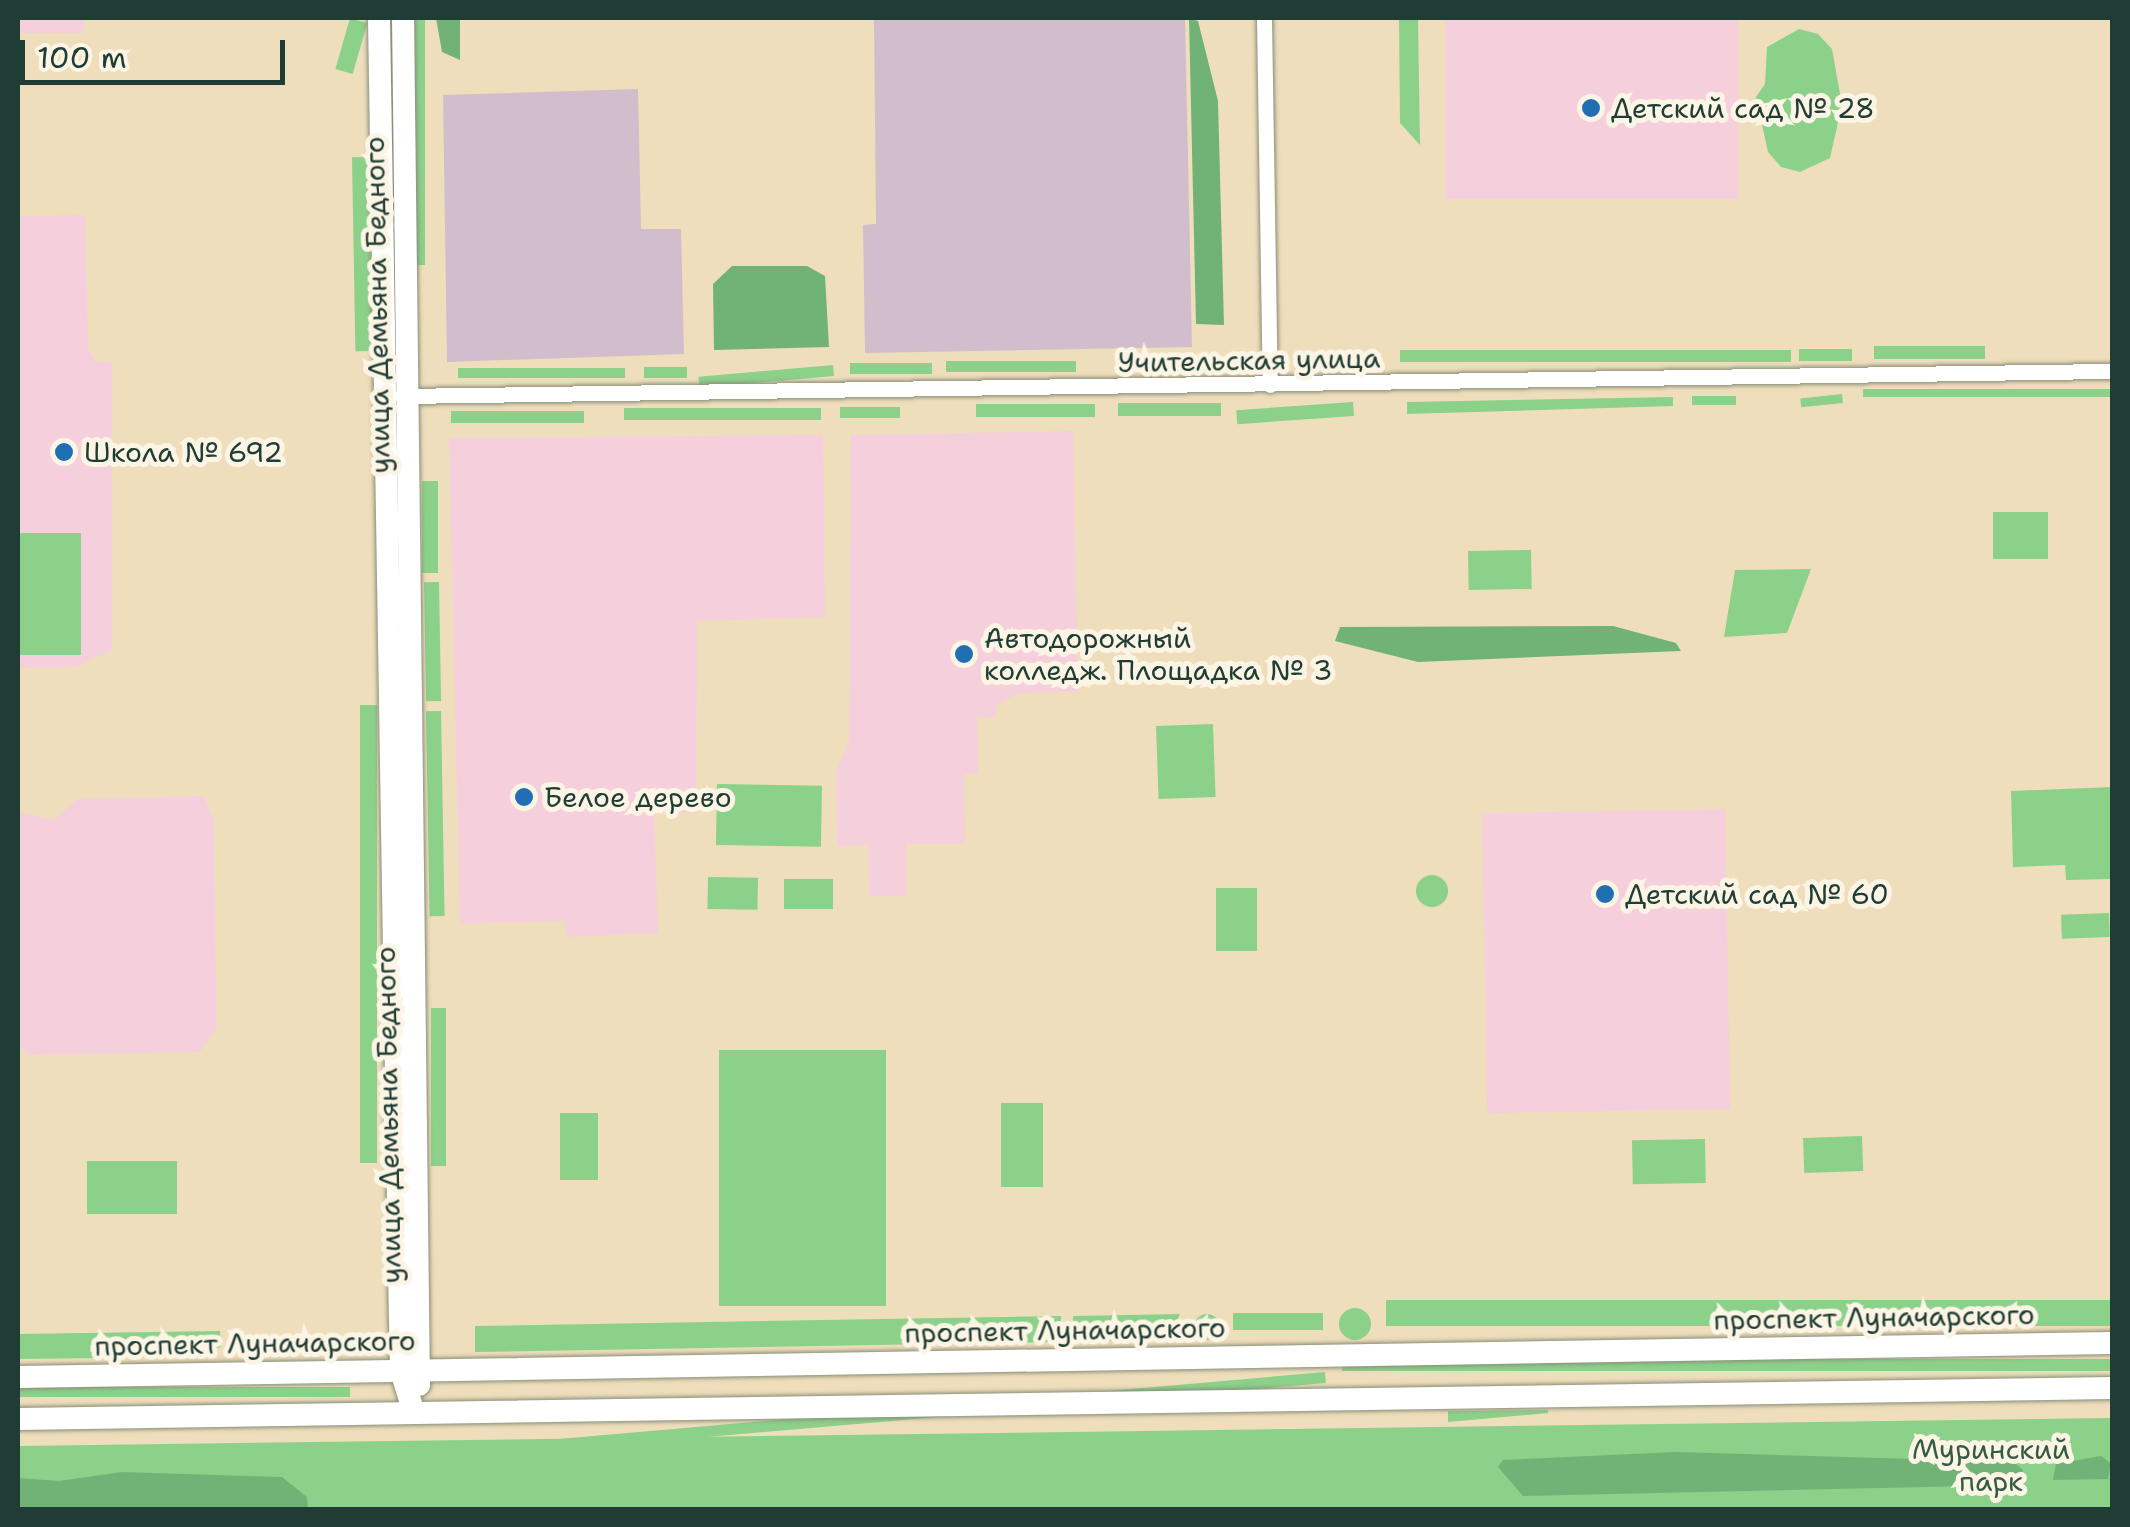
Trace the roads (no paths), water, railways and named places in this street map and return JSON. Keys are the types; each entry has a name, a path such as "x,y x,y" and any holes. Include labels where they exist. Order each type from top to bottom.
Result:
{"main road":[{"name":"улица Демьяна Бедного","path":"380,18 397,397 414,1413"},
{"name":"улица Демьяна Бедного","path":"397,397 404,18"},
{"name":"проспект Луначарского","path":"18,1376 2112,1343"},
{"path":"18,1419 2112,1388"}],"street":[{"path":"1264,18 1270,384"},
{"name":"Учительская улица","path":"397,397 2112,372"}],"place":[{"name":"Детский сад № 28","path":"1591,108"},
{"name":"Школа № 692","path":"64,452"},
{"name":"Автодорожный колледж. Площадка № 3","path":"964,654"},
{"name":"Белое дерево","path":"524,797"},
{"name":"Детский сад № 60","path":"1605,894"}],"park label":[{"name":"Муринский парк","path":"1991,1465"}]}
